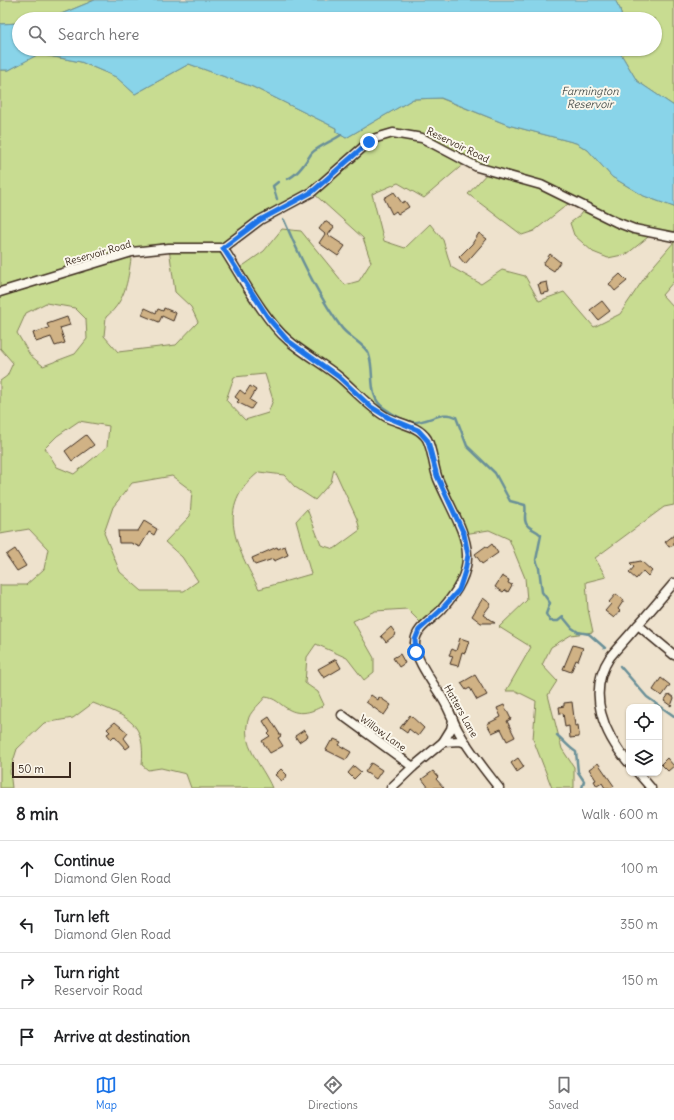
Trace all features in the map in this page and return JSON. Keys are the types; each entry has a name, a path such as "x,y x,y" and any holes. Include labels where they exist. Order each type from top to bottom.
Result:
{"street":[{"name":"Reservoir Road","path":"0,292 132,252 169,248 223,248 260,220 312,192 376,138 399,133 422,138 477,167 541,185 616,222 634,229 674,237"},
{"name":"Hatters Lane","path":"223,248 269,319 287,340 339,377 371,407 389,418 418,430 428,441 437,476 464,534 468,555 459,590 440,611 419,630 415,640 416,652 447,706 466,744 499,788"},
{"path":"626,759 610,739 603,722 598,695 602,676 610,658 674,583"},
{"path":"638,625 674,655"},
{"name":"Willow Lane","path":"342,715 413,767"},
{"path":"391,788 443,742 451,728 453,720"},
{"path":"443,742 460,741 466,744"},
{"path":"641,776 651,788"}],"green space":[{"path":"0,0 95,0 66,12 12,12 12,23 0,24"},
{"path":"615,0 674,0 674,106 637,81 622,56 662,56 662,12 621,12"},
{"path":"34,56 49,56 81,62 116,77 135,94 189,64 253,87 336,128 336,132 346,138 413,99 440,98 508,125 576,143 588,150 612,177 644,196 674,207 674,237 653,233 627,254 608,258 593,252 574,235 570,223 578,217 586,207 573,200 534,231 522,235 468,194 489,171 466,162 424,198 398,183 372,194 384,241 405,248 430,224 443,240 451,267 481,284 502,270 525,276 539,301 564,292 594,327 620,314 649,271 674,242 674,281 662,295 674,308 674,505 664,507 595,558 606,577 586,582 588,609 593,632 571,635 551,647 542,665 557,681 548,695 562,749 574,767 574,788 552,788 533,739 536,701 516,691 506,691 531,647 499,627 527,600 525,578 509,539 489,530 464,534 467,545 459,590 424,626 407,609 375,611 353,621 374,658 374,672 364,680 347,658 316,644 307,657 305,683 318,692 324,705 315,710 302,713 288,709 272,699 265,697 254,709 249,717 247,737 253,754 272,788 191,788 186,774 161,768 148,770 142,765 141,739 132,723 125,717 93,703 73,718 44,723 17,749 10,771 12,788 0,788 0,585 26,585 44,569 48,549 29,529 0,534 0,381 7,376 13,363 0,348 0,70 9,70","holes":["312,192 363,238 371,262 359,281 345,285 301,231 282,229 264,251 237,270 223,248","169,248 175,292 191,307 198,322 176,345 118,352 104,336 106,317 118,303 128,280 132,252","46,303 75,308 86,319 87,339 75,354 43,366 30,355 17,333 26,313","265,374 273,400 268,413 245,420 226,400 234,377","79,421 109,426 107,447 74,474 57,467 45,448 57,436","334,469 357,519 360,530 334,549 321,545 307,509 296,521 311,574 259,589 243,558 237,543 234,528 233,514 237,500 245,486 259,472 284,475 295,487 315,500 331,482","172,476 192,491 190,516 165,542 182,557 198,581 184,591 142,591 120,572 104,533 113,507 132,483"]}],"water":[{"path":"95,0 615,0 621,12 66,12"},
{"name":"Farmington Reservoir","path":"12,23 12,56 35,56 9,70 0,70 0,24"},
{"name":"Farmington Reservoir","path":"50,56 622,56 637,81 674,106 674,207 644,196 612,177 588,150 576,143 508,125 441,98 413,99 346,138 336,132 336,128 253,87 189,64 135,94 116,77 81,62"}],"building":[{"path":"394,192 402,203 405,201 409,207 398,214 396,211 392,214 384,198"},
{"path":"325,221 334,227 328,235 345,246 338,256 319,243 325,234 319,229"},
{"path":"479,233 487,239 465,264 459,257 472,244"},
{"path":"550,254 560,262 554,271 543,264"},
{"path":"620,274 627,281 615,291 609,284"},
{"path":"547,282 549,292 541,294 538,284"},
{"path":"602,301 610,311 598,320 590,310"},
{"path":"145,308 156,313 158,309 163,311 164,308 176,313 173,321 162,316 159,322 142,315"},
{"path":"67,317 70,325 60,328 65,343 55,346 51,337 36,342 33,333 49,328 47,324"},
{"path":"250,386 256,390 250,400 255,403 251,409 237,402 239,400 235,397 240,390 245,394"},
{"path":"86,435 94,445 72,461 65,451"},
{"path":"144,521 157,529 154,535 149,532 140,547 131,543 119,543 118,531 138,531"},
{"path":"674,535 674,545 669,547 665,542"},
{"path":"492,544 498,553 482,564 475,554 486,546 487,548"},
{"path":"285,546 288,555 274,561 273,559 255,565 252,558 277,547 278,549"},
{"path":"15,549 26,566 17,571 6,555"},
{"path":"641,561 652,571 648,576 643,571 636,579 629,573 634,567 630,563"},
{"path":"502,576 509,580 508,583 512,585 508,592 505,590 503,592 495,587"},
{"path":"616,594 624,600 618,609 620,611 614,618 605,611 611,604 609,602"},
{"path":"483,598 491,604 483,615 495,623 481,623 472,616"},
{"path":"391,627 396,634 386,642 381,636"},
{"path":"460,638 469,641 465,653 462,652 458,666 450,664 453,656 449,655 452,649 456,651"},
{"path":"573,645 583,648 578,661 576,660 571,672 563,669"},
{"path":"400,654 405,663 399,667 393,658"},
{"path":"336,659 341,668 324,678 318,669"},
{"path":"475,675 487,695 477,700 470,688 466,690 461,683"},
{"path":"661,678 670,685 662,696 653,690"},
{"path":"669,694 674,698 671,706 664,701"},
{"path":"371,695 378,700 379,697 391,705 384,715 366,702"},
{"path":"572,702 575,726 578,725 579,737 570,738 569,726 565,727 563,713 560,714 559,707 564,706 564,703"},
{"path":"504,705 511,719 507,721 515,737 507,741 501,729 492,733 487,724 501,717 497,708"},
{"path":"410,715 424,728 418,736 409,729 407,733 400,728"},
{"path":"269,717 281,736 278,738 283,746 270,753 262,741 270,736 268,734 270,732 263,721"},
{"path":"115,722 128,733 124,738 130,746 126,749 114,736 111,739 107,734 110,732 107,729"},
{"path":"304,730 308,736 299,742 295,736"},
{"path":"334,739 341,742 339,745 351,752 346,760 326,750 331,741 333,742"},
{"path":"518,758 524,767 517,772 511,763"},
{"path":"667,758 674,766 668,771 662,763"},
{"path":"371,763 382,770 376,779 365,772"},
{"path":"598,763 614,786 605,788 602,783 597,786 594,781 596,780 589,769"},
{"path":"354,766 361,772 354,779 348,773"},
{"path":"281,769 287,775 282,781 275,775"},
{"path":"433,771 438,777 436,779 444,788 429,788 422,779"}],"waterway":[{"path":"287,179 298,172 313,152 341,135"},
{"path":"277,199 273,186 278,182"},
{"path":"284,220 296,248 324,302 341,327 365,348 369,355 371,362 373,391 379,403 394,414 412,422 423,421 446,415 456,417 467,446 495,473 510,501 525,505 526,524 541,535 536,560 539,568 542,592 550,603 546,614 550,621 558,621 563,617 572,628 578,632 589,634 605,648"},
{"path":"620,666 647,697 674,716"},
{"path":"557,735 576,752 578,772 584,781 582,788"}],"route":[{"path":"369,142 322,185 302,198 260,220 223,248 269,319 287,340 339,377 371,407 389,418 418,430 428,441 437,476 464,534 468,555 459,590 440,611 419,630 416,635 414,646 416,652"}]}
